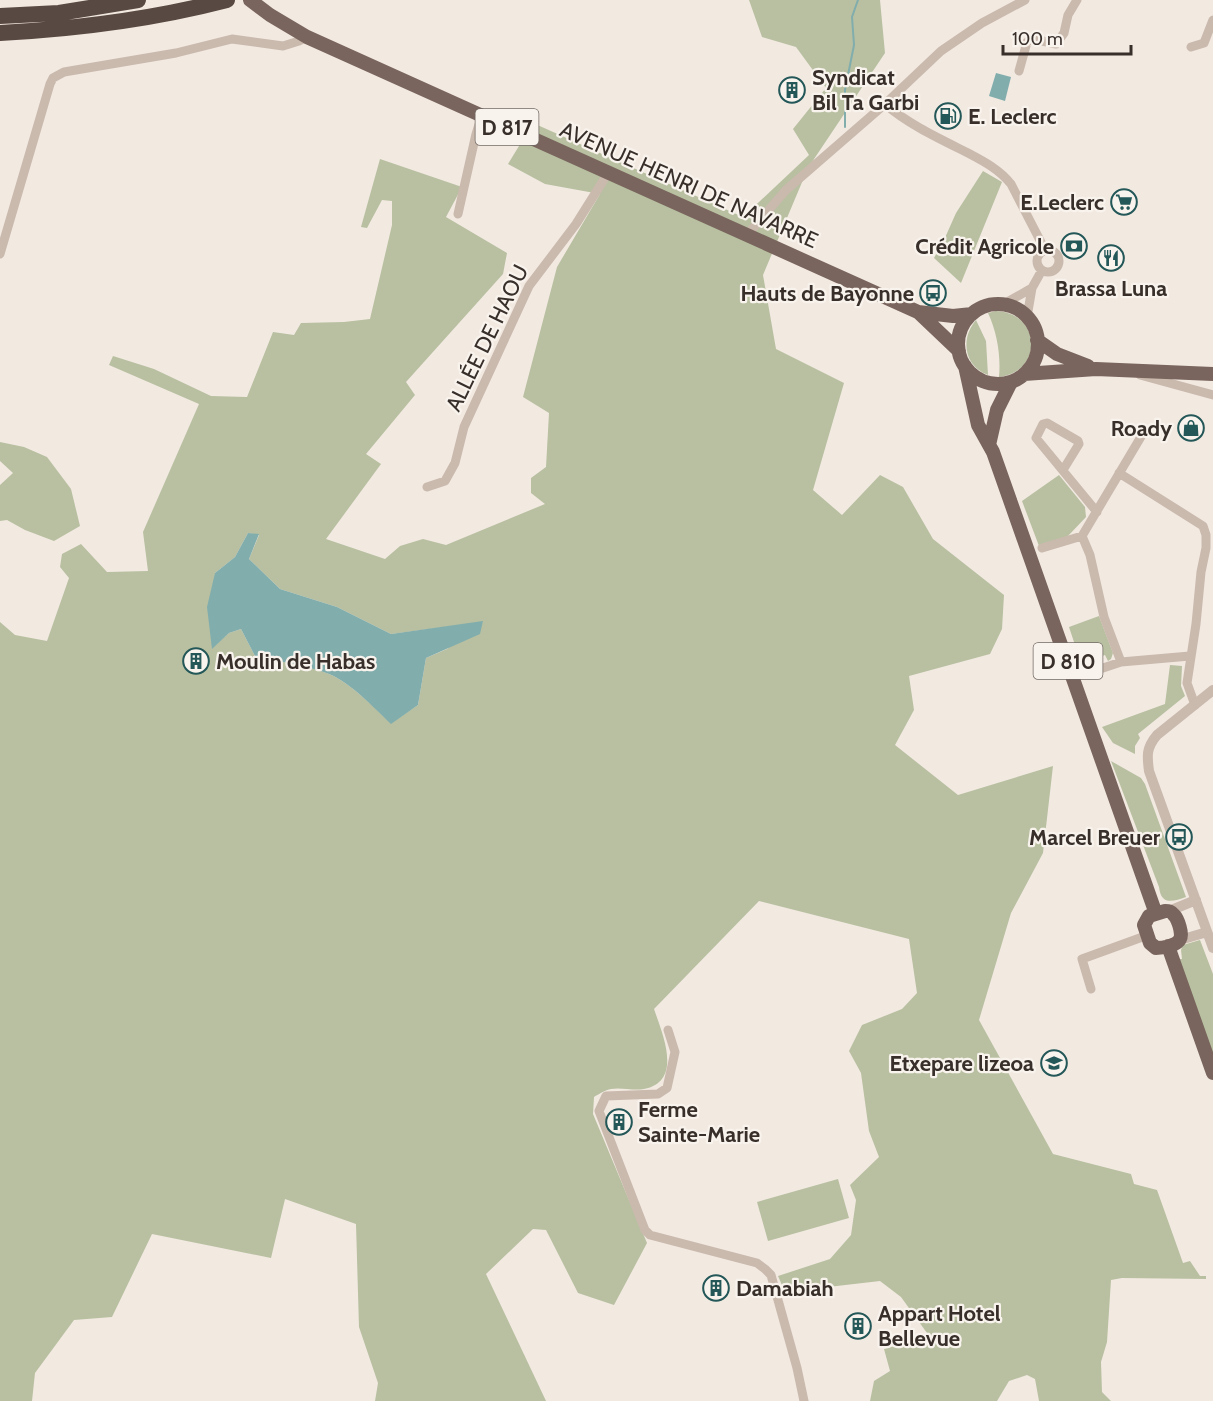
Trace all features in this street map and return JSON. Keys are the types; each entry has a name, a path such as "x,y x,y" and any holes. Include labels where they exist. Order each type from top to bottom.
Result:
{"highway":[{"path":"0,16 59,13 138,0"},
{"path":"0,33 61,30 197,8 227,0"}],"main road":[{"name":"AVENUE HENRI DE NAVARRE","path":"250,0 307,37 918,312 953,316 972,314"},
{"path":"1002,305 1020,311 1027,317 1036,332 1035,358 1024,374 1011,382 992,383 981,380 965,366 959,351 959,337 964,324 972,314 988,306 1002,305"},
{"name":"AVENUE HENRI DE NAVARRE","path":"918,312 959,351"},
{"path":"1037,340 1057,354 1096,369"},
{"name":"D 810","path":"965,366 978,425 989,445 1040,580 1156,914"},
{"path":"1024,374 1096,369 1213,374"},
{"path":"989,445 997,410 1011,382"},
{"path":"1165,911 1171,912 1175,915 1181,933 1174,943 1156,948 1150,943 1144,925 1149,916 1165,911"},
{"path":"1174,943 1213,1073"}],"street":[{"path":"747,235 786,190 955,40 1025,0"},
{"path":"1019,71 1027,42 1033,39 1056,45 1064,33 1068,15 1077,0"},
{"path":"1191,47 1204,43 1213,20"},
{"path":"0,254 53,78 64,72 176,53 222,40 246,40 283,46 307,37"},
{"path":"885,104 901,118 984,160 1005,175 1044,250"},
{"path":"458,214 482,116"},
{"name":"ALLÉE DE HAOU","path":"427,487 445,481 455,463 464,427 529,286 576,224 608,173"},
{"path":"1044,250 1051,250 1057,254 1059,263 1056,268 1051,272 1042,270 1037,265 1037,258 1044,250"},
{"path":"1027,317 1032,288 1042,270"},
{"path":"1002,305 1032,288"},
{"path":"1117,370 1213,394"},
{"path":"1063,470 1079,444 1078,441 1047,423 1043,424 1036,438 1097,513"},
{"path":"1082,536 1145,430"},
{"path":"1119,473 1200,523 1206,535 1187,683 1195,705"},
{"path":"1042,548 1072,537 1082,536"},
{"path":"1082,536 1090,555 1104,617 1121,662"},
{"path":"1091,672 1121,662 1190,656"},
{"path":"1213,690 1157,735 1147,752 1149,771 1213,948"},
{"path":"1171,912 1196,900"},
{"path":"1174,943 1207,932"},
{"path":"1091,989 1082,959 1148,935"},
{"path":"668,1030 675,1052 667,1088 658,1094 606,1096 599,1111 645,1230 650,1235 757,1263 771,1275 804,1401"}],"green space":[{"path":"749,0 880,0 885,53 808,168 763,275 776,349 844,383 813,490 842,515 880,475 903,487 933,539 1004,595 1002,629 990,654 909,676 914,710 895,745 958,795 1053,766 1043,853 1011,913 979,1020 1053,1154 1131,1174 1134,1184 1157,1190 1183,1263 1190,1261 1200,1276 1206,1276 1206,1279 1122,1278 1111,1280 1107,1342 1101,1362 1102,1392 1111,1401 1039,1401 1035,1379 1027,1375 1009,1381 997,1401 870,1401 874,1381 890,1371 884,1349 898,1345 915,1347 927,1333 901,1297 880,1281 785,1292 778,1276 830,1259 851,1235 856,1200 850,1185 879,1157 869,1131 861,1073 849,1051 862,1025 902,1009 917,993 909,939 759,901 654,1009 667,1055 664,1076 656,1084 644,1089 611,1089 594,1097 593,1114 647,1243 614,1305 578,1293 546,1230 533,1229 486,1274 546,1401 375,1401 378,1383 359,1327 356,1224 285,1199 271,1258 152,1234 112,1317 74,1320 35,1373 32,1401 0,1401 0,622 15,635 47,641 69,578 60,567 62,554 81,544 107,572 148,571 143,532 199,404 109,365 113,356 154,369 211,396 247,397 273,332 294,335 301,323 370,319 392,225 392,201 382,200 367,228 361,227 380,159 462,187 446,217 507,253 503,274 406,382 415,395 366,454 381,464 326,539 385,559 400,546 423,539 446,545 545,504 531,493 531,478 546,467 549,413 523,397 557,267 600,194 545,184 508,164 533,123 743,217 809,155 793,129 826,88 796,47 762,37","holes":["248,533 259,535 249,559 280,589 337,607 391,634 483,622 447,649 426,658 418,705 391,723 354,689 329,674 284,662 256,658 241,629 229,633 212,648 215,573 235,557"]},
{"path":"983,171 1002,182 961,283 934,258 956,213"},
{"path":"996,311 1011,314 1022,321 1029,331 1031,343 1030,354 1024,365 1013,373 999,377 998,344 988,313"},
{"path":"976,320 986,341 988,375 974,365 967,351 968,335"},
{"path":"0,442 24,447 47,457 71,489 80,526 54,541 7,520 0,521 0,485 13,473 0,461"},
{"path":"1059,475 1085,507 1086,517 1068,536 1039,546 1022,501"},
{"path":"1099,616 1113,653 1111,659 1108,661 1105,655 1081,663 1069,627"},
{"path":"1170,665 1182,666 1181,686 1185,696 1138,734 1140,738 1135,746 1135,754 1113,743 1102,727 1165,704"},
{"path":"1111,761 1141,778 1145,784 1186,897 1168,901 1162,897"},
{"path":"1200,940 1213,974 1213,1058 1179,959 1182,959 1183,945"},
{"path":"838,1179 849,1218 768,1241 757,1202"}],"water":[{"path":"996,73 1011,77 1005,101 989,96"},
{"path":"248,533 259,534 249,559 280,589 337,607 391,634 483,621 480,634 426,658 418,705 391,724 354,689 329,674 293,664 256,658 241,629 229,633 212,649 207,607 215,573 235,557"}],"waterway":[{"path":"845,127 845,90 854,45 852,17 858,0"}],"place":[{"name":"Syndicat Bil Ta Garbi","path":"792,90"},
{"name":"E. Leclerc","path":"948,116"},
{"name":"E.Leclerc","path":"1124,202"},
{"name":"Crédit Agricole","path":"1074,246"},
{"name":"Brassa Luna","path":"1111,258"},
{"name":"Hauts de Bayonne","path":"933,293"},
{"name":"Roady","path":"1191,428"},
{"name":"Moulin de Habas","path":"196,661"},
{"name":"Marcel Breuer","path":"1179,837"},
{"name":"Etxepare lizeoa","path":"1054,1063"},
{"name":"Ferme Sainte-Marie","path":"619,1122"},
{"name":"Damabiah","path":"716,1288"},
{"name":"Appart Hotel Bellevue","path":"858,1326"}]}
